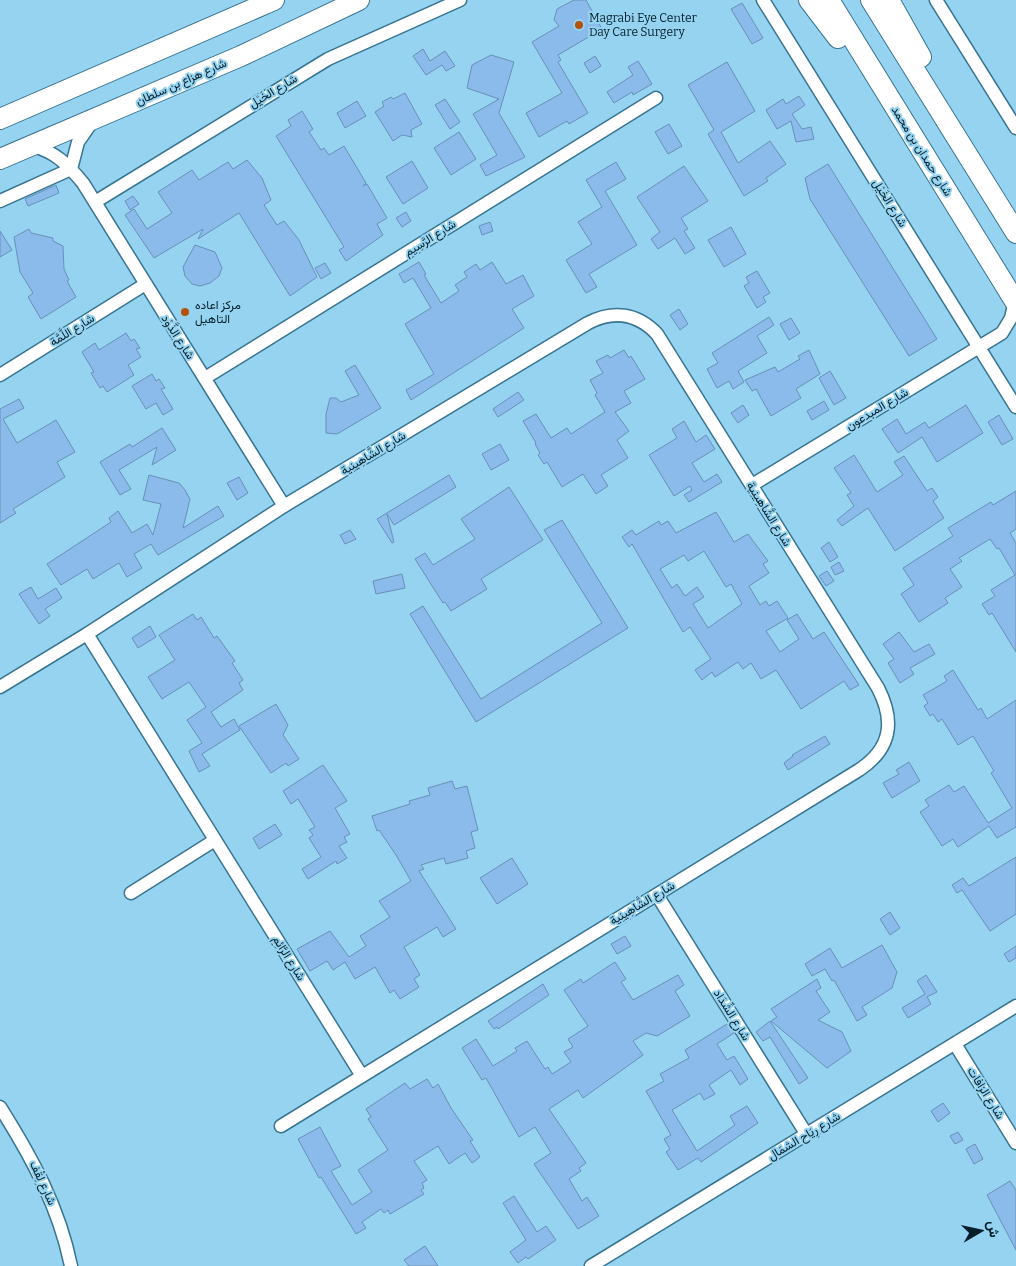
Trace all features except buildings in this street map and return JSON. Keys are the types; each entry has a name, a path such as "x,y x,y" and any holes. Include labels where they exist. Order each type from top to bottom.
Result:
{"main road":[{"path":"0,118 274,0"},
{"name":"شارع هزاع بن سلطان","path":"0,159 241,56 359,0"},
{"path":"809,0 838,39 940,200 953,216 970,229"},
{"name":"شارع حمدان بن محمد","path":"829,0 1016,302"},
{"path":"871,0 1016,234"},
{"path":"889,0 924,62 939,111"}],"street":[{"name":"شارع الخَيْل","path":"96,202 328,59 460,0"},
{"name":"شارع الخَيْل","path":"763,0 1016,407"},
{"path":"936,0 1016,128"},
{"name":"شارع الرَّسِيم","path":"205,378 656,98"},
{"path":"0,201 71,169 78,142 94,119"},
{"name":"شارع الذَّوْد","path":"33,146 54,154 71,169 96,202 144,285 205,378 284,506"},
{"name":"شارع اللَّمَّة","path":"0,375 144,285"},
{"path":"1002,333 1011,318 1016,302"},
{"name":"شارع الشَّاهِينِية","path":"0,687 87,634 284,506 588,323 615,314 643,322 657,334 878,688 888,714 889,728 886,740 870,762 657,895 584,937 492,997 280,1126"},
{"name":"شارع المبدعون","path":"752,485 1002,333 1016,332"},
{"name":"شارع الرَّائِم","path":"87,634 362,1076"},
{"path":"131,893 215,840"},
{"name":"شارع الشِّدَاد","path":"657,895 807,1135"},
{"name":"شارع رِيَاح الشمَال","path":"591,1266 1016,1006"},
{"name":"شارع الزافات","path":"955,1044 1016,1143"},
{"name":"شارع لِقْف","path":"0,1107 41,1175 61,1224 71,1266"}],"place":[{"name":"Magrabi Eye Center Day Care Surgery","path":"579,25"},
{"name":"مركز اعاده التاهيل","path":"185,312"}]}
